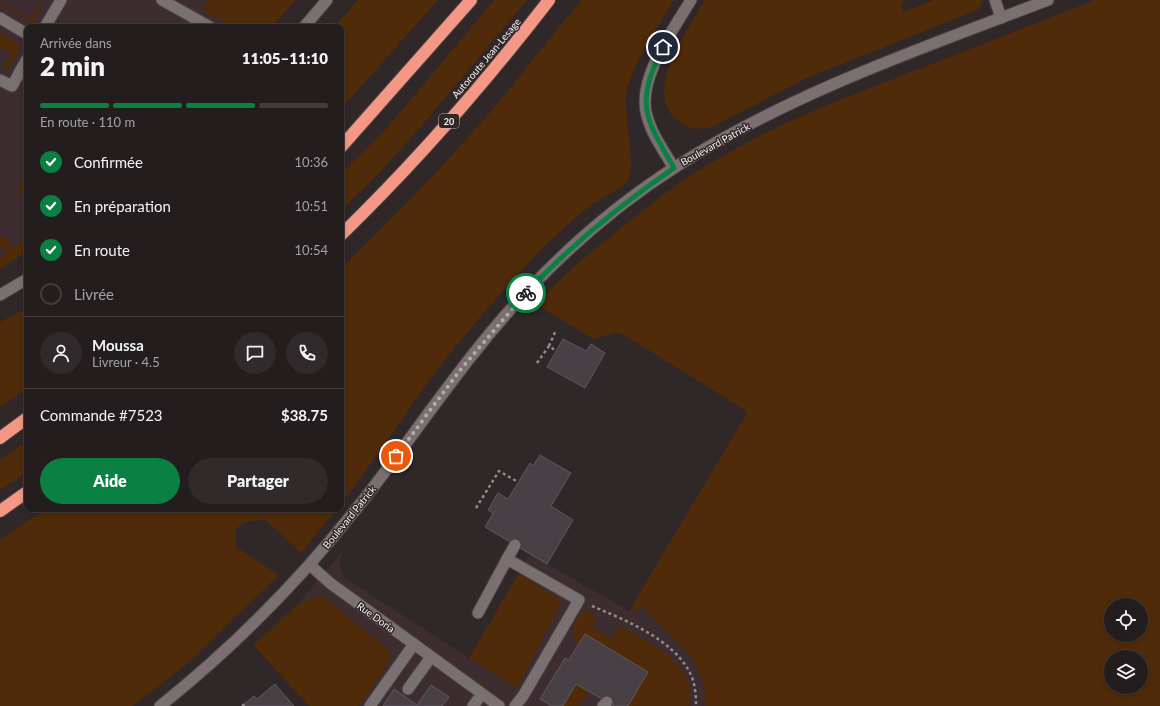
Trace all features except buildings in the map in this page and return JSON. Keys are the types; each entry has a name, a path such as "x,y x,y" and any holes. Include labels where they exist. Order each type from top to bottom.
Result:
{"highway":[{"path":"344,144 471,0"},
{"name":"Autoroute Jean-Lesage","path":"344,232 384,193 429,143 493,69 549,0"},
{"path":"0,438 24,420"},
{"path":"0,511 24,494"}],"street":[{"path":"47,24 60,0"},
{"path":"162,0 205,24"},
{"path":"307,24 327,0"},
{"path":"674,168 653,132 646,114 646,98 656,60 691,0"},
{"path":"994,0 1001,18"},
{"name":"Boulevard Patrick","path":"160,706 228,647 310,564 359,506 461,369 514,305 556,262 598,224 643,189 715,143 808,96 926,47 1048,0"},
{"path":"0,18 24,32"},
{"path":"0,80 12,86 24,64"},
{"path":"0,295 24,282"},
{"path":"478,613 515,545"},
{"path":"508,559 579,600 523,696 515,706"},
{"name":"Rue Doria","path":"310,564 330,583 499,706"},
{"path":"370,706 414,644"},
{"path":"408,689 431,657"},
{"path":"473,706 482,694"}],"path":[{"path":"537,363 556,330"},
{"path":"548,346 556,351"},
{"path":"476,508 499,471 518,482"},
{"path":"579,600 621,618 661,640 691,673 696,694 696,706"}],"shaded area":[{"path":"0,0 296,0 274,24 24,24 24,253 0,269"},
{"path":"208,0 296,0 274,24 228,24 202,10"},
{"path":"358,0 438,0 344,106 344,24 337,24"},
{"path":"494,0 527,0 419,129 377,175 344,207 344,171 387,128"},
{"path":"581,0 674,0 641,54 627,89 626,111 631,162 628,180 617,190 594,203 569,223 538,253 505,289 431,378 344,500 344,266 433,176 494,108"},
{"path":"705,0 904,0 901,5 904,12 933,0 982,0 982,5 977,10 811,76 710,128 699,129 686,126 674,117 666,105 664,91 667,75 673,58 681,41"},
{"path":"1095,0 1160,0 1160,706 705,706 704,681 690,655 644,608 629,611 747,413 742,408 619,332 593,339 537,305 564,276 584,258 650,204 678,184 721,157 757,137 830,104"},
{"path":"0,2 31,19 38,7 41,9 33,23 0,4"},
{"path":"0,32 21,46 10,67 7,69 4,66 11,53 0,47"},
{"path":"24,179 24,190 13,199"},
{"path":"3,235 13,248 24,240 24,253 0,269 0,258 7,253 0,245 0,237"},
{"path":"24,310 24,390 0,407 0,322"},
{"path":"24,443 24,474 0,490 0,460"},
{"path":"42,512 335,512 301,553 265,520 245,522 236,529 236,547 279,575 189,662 133,706 0,706 0,540"},
{"path":"343,550 340,559 341,571 345,578 469,658 530,554 629,611 644,608 690,655 704,681 705,706 359,706 390,661 309,600 298,604"},
{"path":"519,573 562,601 517,688 469,658"},
{"path":"318,597 325,598 390,651 390,661 359,706 309,706 253,645 298,604"},
{"path":"587,610 597,617 592,627 612,639 620,626 651,644 671,658 679,667 690,688 690,706 628,706 648,672 585,635 579,645 573,630 578,617"},
{"path":"576,684 588,691 580,706 563,706"}],"way so far":[{"path":"396,456 461,369 496,326 526,293"}],"route":[{"path":"526,293 556,262 598,224 643,189 674,168 653,132 646,114 648,86 656,60 663,47"}]}
